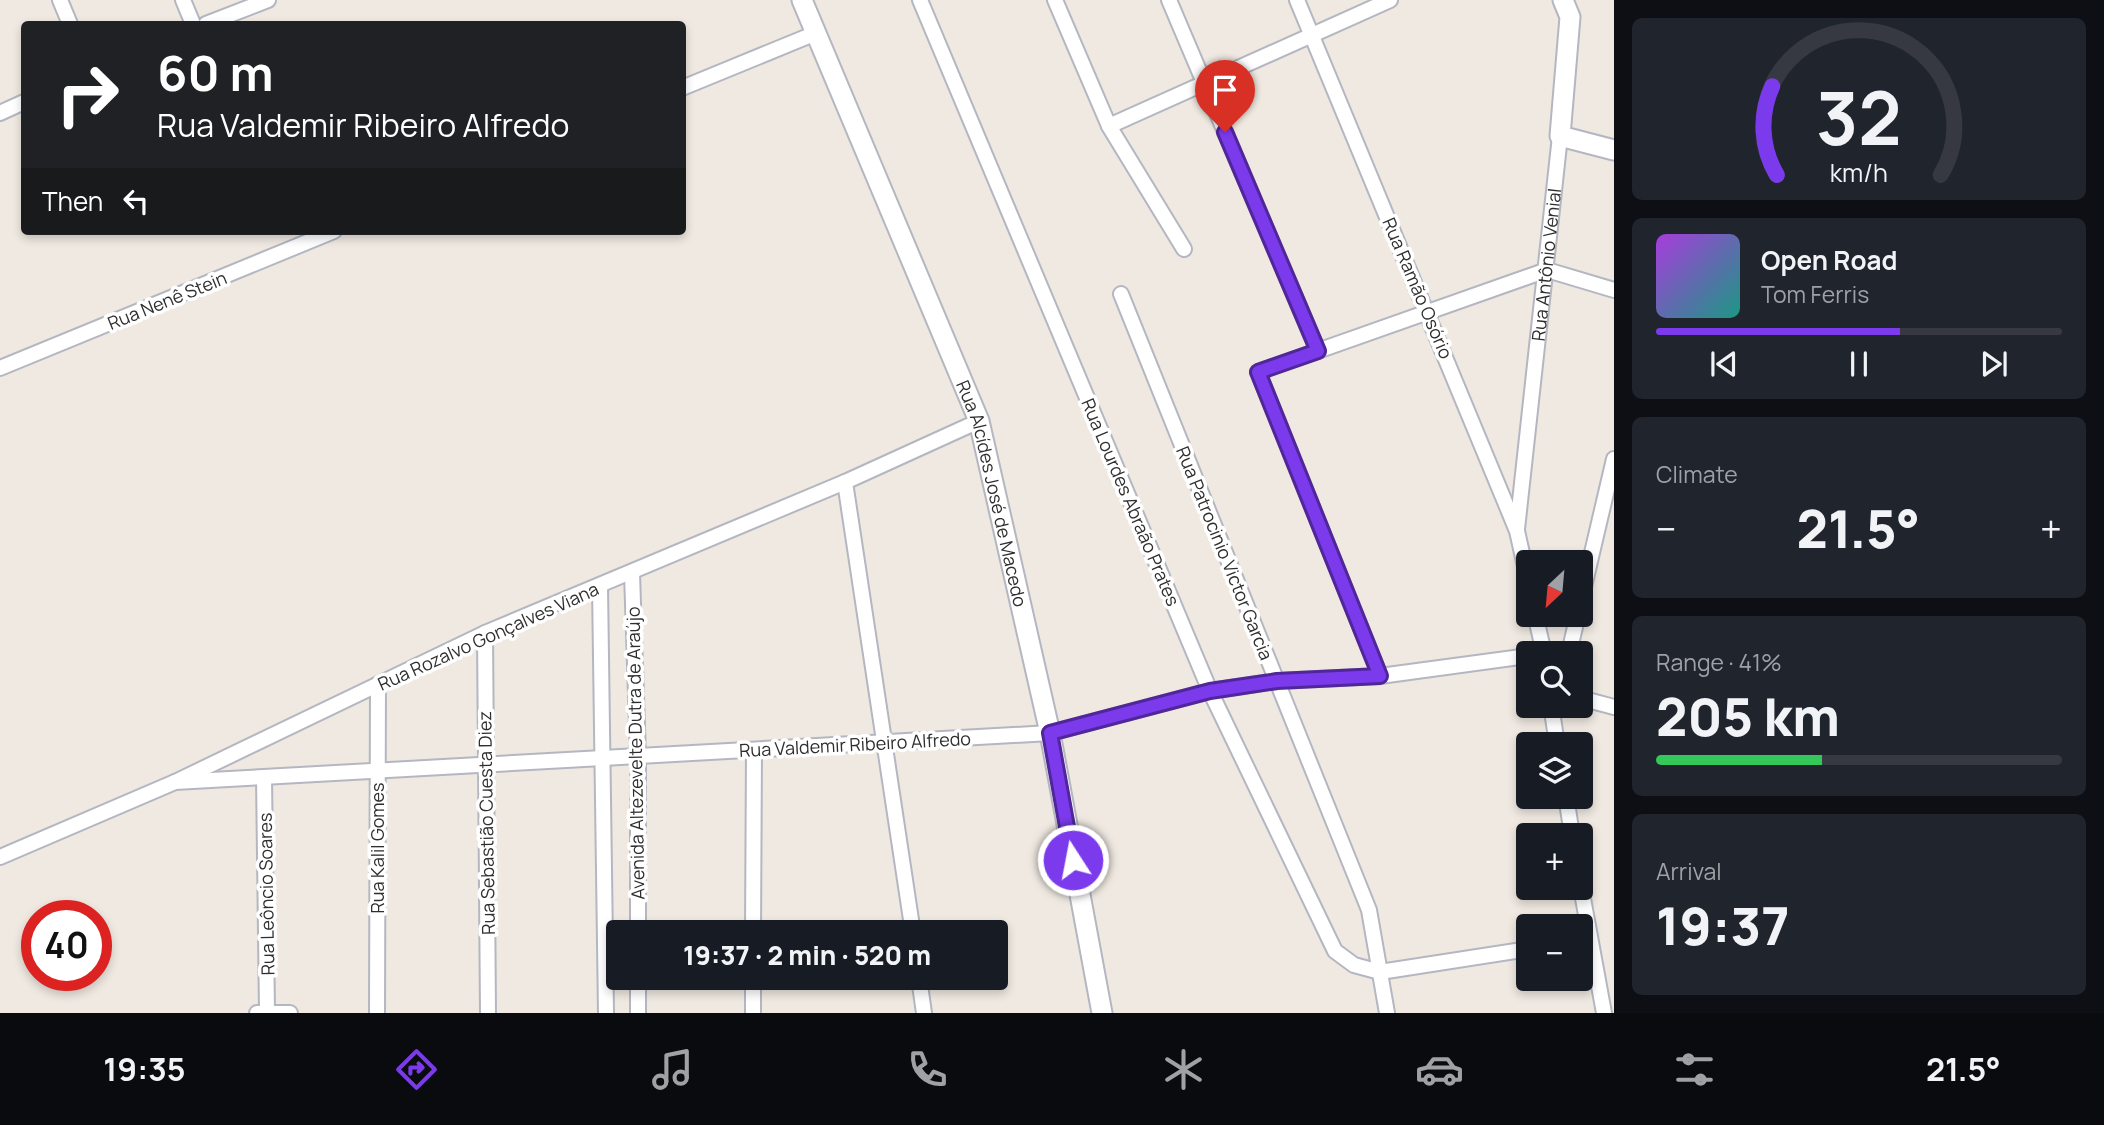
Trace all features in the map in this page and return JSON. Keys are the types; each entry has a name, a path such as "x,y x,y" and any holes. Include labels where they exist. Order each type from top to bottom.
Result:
{"street":[{"path":"60,0 69,21"},
{"path":"183,0 192,21"},
{"path":"214,21 268,0"},
{"name":"Rua Alcídes José de Macedo","path":"802,0 979,421 1050,733 1102,1013"},
{"name":"Rua Lourdes Abraão Prates","path":"920,0 1210,691 1335,951 1354,965 1380,972"},
{"path":"1055,0 1109,126 1184,249"},
{"path":"1169,0 1318,351"},
{"name":"Rua Ramão Osório","path":"1297,0 1428,312 1517,531 1521,550"},
{"path":"1109,126 1390,0"},
{"name":"Rua Antônio Venial","path":"1517,531 1547,270 1560,136 1568,6"},
{"path":"686,86 816,33"},
{"path":"0,113 21,103"},
{"path":"1560,136 1614,150"},
{"name":"Rua Nenê Stein","path":"0,368 324,235"},
{"path":"1380,676 1258,372 1547,270 1614,290"},
{"name":"Rua Patrocinio Victor Garcia","path":"1121,293 1369,910 1387,1013"},
{"name":"Rua Rozalvo Gonçalves Viana","path":"0,857 174,782 485,633 845,482 979,421"},
{"path":"1593,550 1614,459"},
{"path":"845,482 887,743 911,920"},
{"name":"Avenida Altezevelte Dutra de Araújo","path":"632,573 638,756 638,920"},
{"name":"Avenida Altezevelte Dutra de Araújo","path":"600,586 606,1013"},
{"name":"Rua Sebastião Cuesta Diez","path":"485,633 488,1013"},
{"name":"Rua Valdemir Ribeiro Alfredo","path":"174,782 1050,733 1210,691 1277,681 1380,676 1516,658"},
{"name":"Rua Kalil Gomes","path":"376,1013 378,684"},
{"path":"1593,701 1614,707"},
{"path":"753,920 754,750"},
{"name":"Rua Leôncio Soares","path":"262,1012 264,777"},
{"path":"1380,972 1516,951"},
{"path":"1593,971 1604,1013"},
{"path":"638,990 638,1013"},
{"path":"753,990 753,1013"},
{"path":"921,990 924,1013"},
{"path":"262,1012 290,1013"}],"route":[{"path":"1073,860 1050,733 1210,691 1277,681 1380,676 1258,372 1318,351 1225,132"}]}
